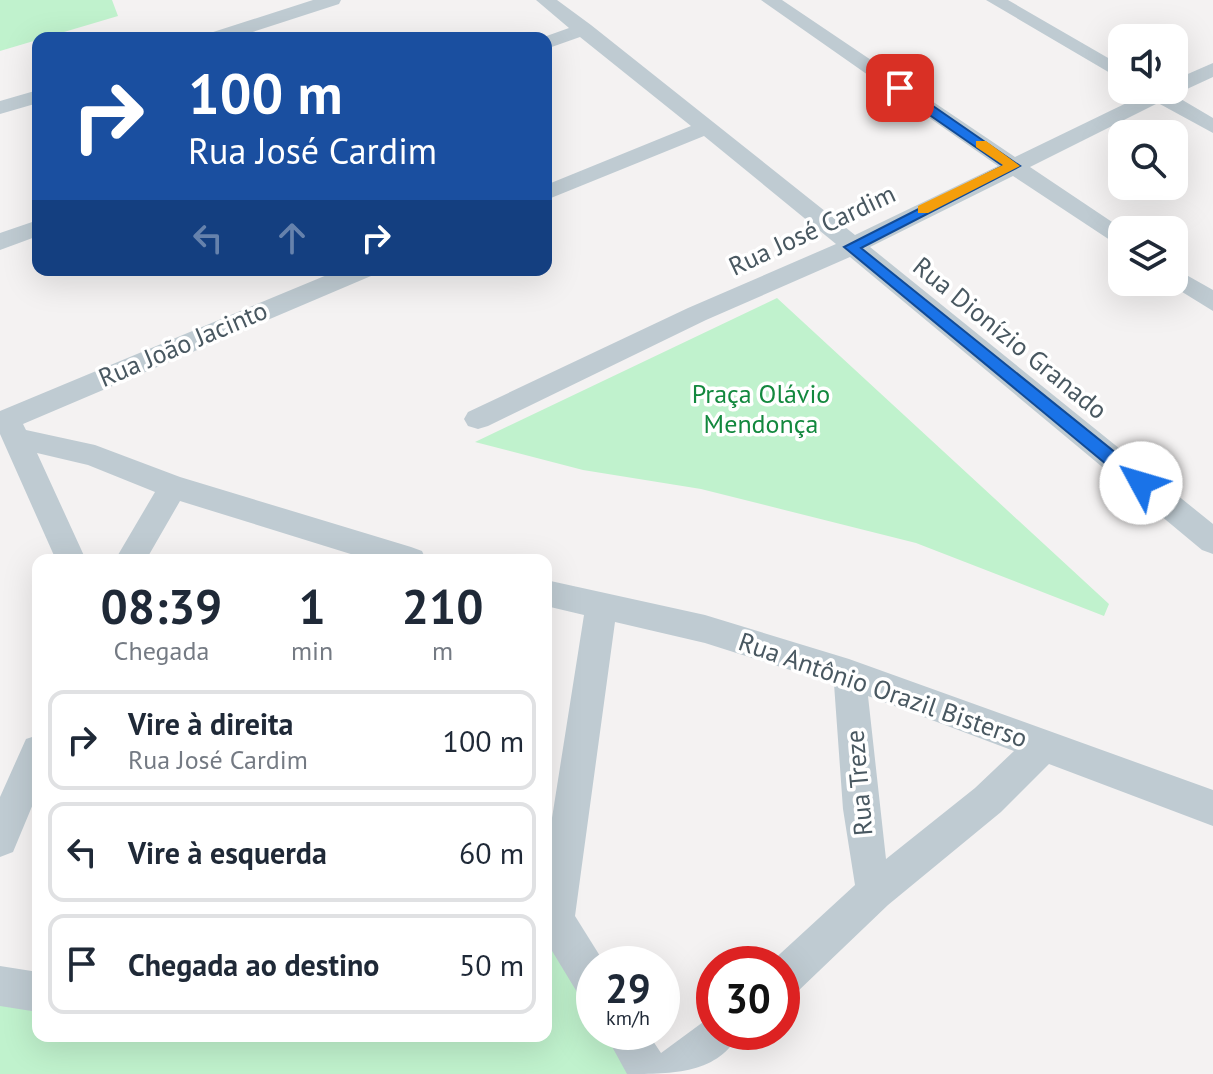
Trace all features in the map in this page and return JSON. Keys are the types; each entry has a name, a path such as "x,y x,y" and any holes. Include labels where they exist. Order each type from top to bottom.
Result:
{"street":[{"path":"233,32 332,0"},
{"name":"Rua Dionízio Granado","path":"545,0 708,127 1213,541"},
{"path":"770,0 1108,230"},
{"path":"995,0 1108,66"},
{"path":"552,41 584,29"},
{"name":"Rua José Cardim","path":"1188,80 1213,69"},
{"path":"0,108 32,98"},
{"name":"Rua José Cardim","path":"478,419 711,307 851,247 1137,104"},
{"path":"1181,104 1213,127"},
{"path":"552,191 708,127"},
{"path":"0,242 32,230"},
{"name":"Rua João Jacinto","path":"8,423 348,276"},
{"path":"1188,285 1213,302"},
{"path":"8,423 173,487 366,554"},
{"path":"8,423 68,554"},
{"path":"134,554 173,487"},
{"name":"Rua Antônio Orazil Bisterso","path":"552,594 705,629 849,674 1213,808"},
{"path":"552,909 601,606"},
{"name":"Rua Treze","path":"849,674 857,789 865,855 875,892"},
{"path":"800,962 875,892 988,800 1043,746"},
{"path":"0,839 32,765"},
{"path":"552,924 576,958"},
{"path":"0,986 32,991"},
{"path":"635,1050 650,1074"},
{"path":"668,1074 698,1050"}],"green space":[{"path":"0,0 112,0 118,16 64,32 32,32 32,42 0,51"},
{"name":"Praça Olávio Mendonça","path":"777,298 1109,604 1104,616 916,543 701,489 583,470 475,442"},
{"path":"552,938 576,976 576,1050 623,1050 638,1074 0,1074 0,978 32,981 32,1042 552,1042"}],"slow traffic":[{"path":"923,209 1013,166 981,144"}],"route":[{"path":"900,88 1013,166 851,247 1141,483"}]}
